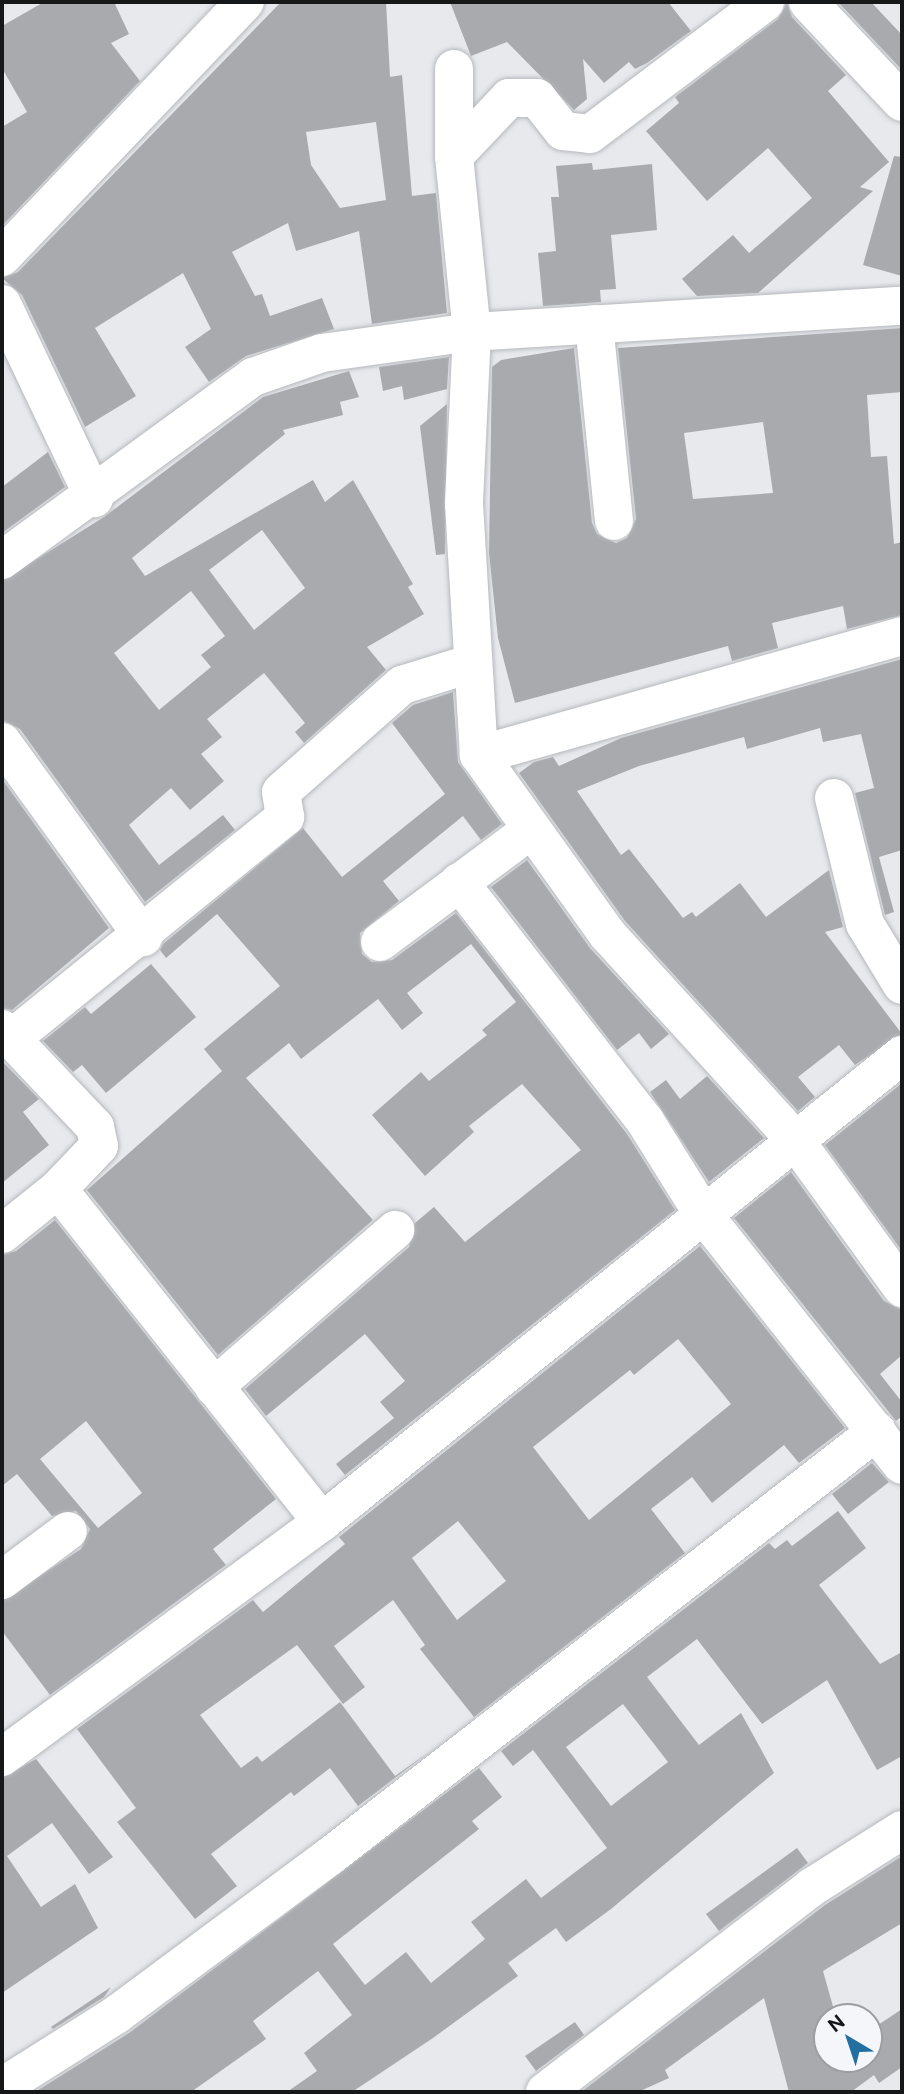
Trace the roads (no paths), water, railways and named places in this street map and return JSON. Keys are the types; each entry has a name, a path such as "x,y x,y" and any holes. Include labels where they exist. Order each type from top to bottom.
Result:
{"street":[{"path":"2,257 245,2"},
{"path":"454,156 509,98 537,98 563,131 590,134 765,2"},
{"path":"808,2 902,102"},
{"path":"454,69 454,156 472,332 464,504 470,664 479,755 608,935 795,1140 902,1288"},
{"path":"2,304 94,498"},
{"path":"2,560 94,498 253,377 322,353 472,332 902,306"},
{"path":"594,324 614,521"},
{"path":"479,755 902,636"},
{"path":"2,1234 58,1189 99,1146 95,1127 6,1034 143,937 285,817 281,792 402,685 470,664"},
{"path":"2,742 143,937"},
{"path":"834,797 865,924 902,985"},
{"path":"380,942 531,830"},
{"path":"459,882 645,1121 703,1214 902,1465"},
{"path":"2,1758 322,1522 902,1055"},
{"path":"58,1189 322,1522"},
{"path":"214,1387 395,1230"},
{"path":"2,2087 116,2015 318,1865 877,1431"},
{"path":"2,1580 68,1531"},
{"path":"545,2092 812,1887 902,1830"}]}
